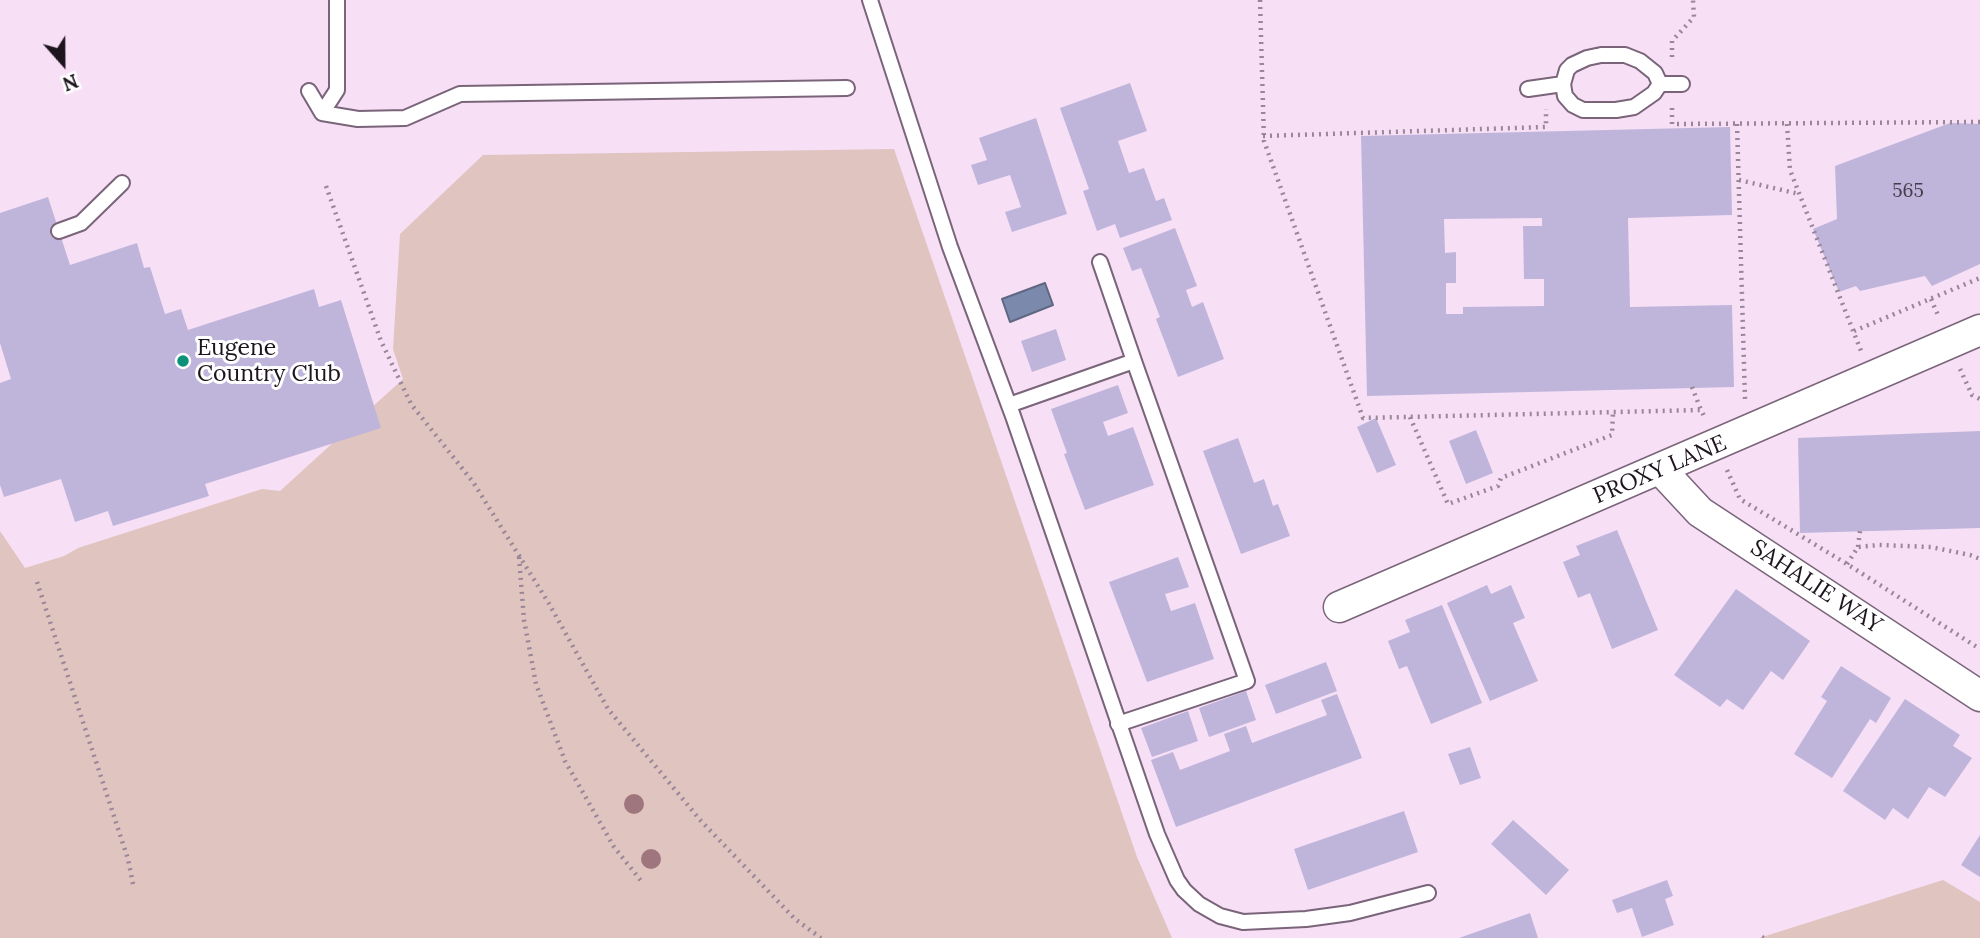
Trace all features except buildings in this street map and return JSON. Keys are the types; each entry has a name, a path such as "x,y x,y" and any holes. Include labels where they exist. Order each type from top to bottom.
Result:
{"street":[{"name":"PROXY LANE","path":"1339,607 1660,469 1717,430 1980,330"},
{"name":"SAHALIE WAY","path":"1660,469 1700,512 1980,695"}],"lane":[{"path":"322,113 337,90 337,0"},
{"path":"870,0 950,247 1009,405 1118,724 1172,870 1184,890 1199,904 1220,916 1243,922 1306,919 1350,913 1428,893"},
{"path":"1601,55 1625,55 1640,61 1671,84 1634,107 1583,110 1573,105 1565,96 1563,84 1572,65 1601,55"},
{"path":"1528,89 1563,84"},
{"path":"309,91 322,113 358,119 405,118 460,94 848,88"},
{"path":"59,231 80,223 122,183"},
{"path":"1100,262 1247,681 1118,724"},
{"path":"1009,405 1134,361"}],"path":[{"path":"1261,0 1264,136 1363,418 1702,410"},
{"path":"1693,0 1694,17 1672,41 1672,124 1980,122"},
{"path":"1264,136 1546,127 1545,86"},
{"path":"1737,124 1745,404 1757,399"},
{"path":"1787,124 1790,170 1863,356"},
{"path":"1739,180 1800,194"},
{"path":"326,186 381,341 411,404 472,482 548,602 608,709 701,821 795,919 821,938"},
{"path":"1854,331 1980,278"},
{"path":"1692,387 1706,420 1717,430 1740,499 1980,649"},
{"path":"1410,417 1448,504 1498,486 1501,478 1612,435 1613,412"},
{"path":"1847,564 1858,547 1860,531"},
{"path":"1858,547 1931,547 1980,559"},
{"path":"519,556 524,620 536,684 565,761 614,847 642,882"},
{"path":"37,582 128,859 133,884"}],"shaded area":[{"name":"Eugene Country Club","path":"894,149 1137,857 1172,938 0,938 0,531 25,568 64,556 78,548 262,489 280,491 403,379 393,349 400,234 483,155"},
{"path":"1943,880 1980,902 1980,938 1759,938"}],"water":[{"path":"1045,283 1053,305 1010,322 1002,299"}],"place":[{"name":"Eugene Country Club","path":"183,361"}]}
